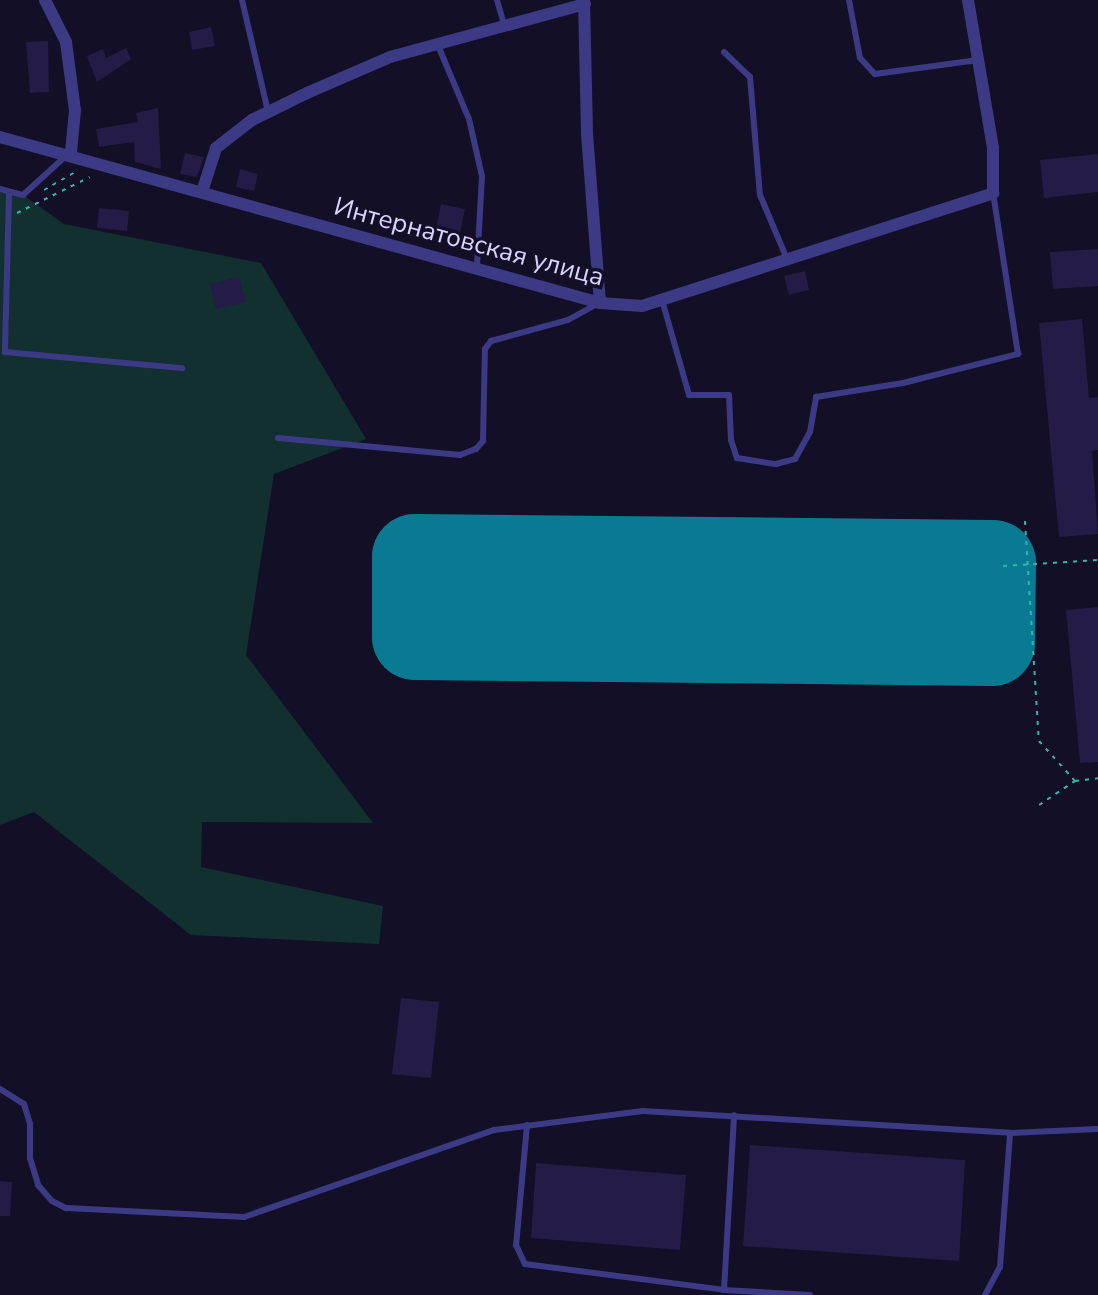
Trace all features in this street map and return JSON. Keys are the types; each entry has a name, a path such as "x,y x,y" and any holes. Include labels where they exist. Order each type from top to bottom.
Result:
{"street":[{"path":"45,0 66,42 75,110 71,152"},
{"path":"968,0 993,148 993,193"},
{"path":"202,192 216,148 268,112 390,57 584,2 587,134 600,303"},
{"name":"Интернатовская улица","path":"0,137 71,152 110,167 477,266 600,303 642,306 993,193"}],"lane":[{"path":"242,0 268,112"},
{"path":"497,0 504,24"},
{"path":"849,0 860,58 875,74 978,60"},
{"path":"437,43 469,119 482,176 477,266"},
{"path":"724,52 750,77 760,195 787,259"},
{"path":"0,189 9,195 23,195 71,152"},
{"path":"662,300 689,395 729,395 731,440 737,458 776,464 795,459 810,432 816,397 903,383 1018,354 993,193"},
{"path":"9,195 5,352 182,368"},
{"path":"278,438 460,455 476,449 483,441 485,349 491,341 568,320 600,303"},
{"path":"0,1089 24,1104 38,1185 66,1208 244,1217 430,1148 527,1125 643,1111 1010,1133 1098,1129"},
{"path":"724,1290 734,1115"},
{"path":"527,1125 516,1245 525,1264 724,1290 810,1295"},
{"path":"985,1295 1000,1267 1010,1133"}],"path":[{"path":"8,219 110,167"},
{"path":"1025,521 1039,741 1075,781"},
{"path":"1003,566 1098,560"},
{"path":"1039,805 1075,781 1098,778"}],"green space":[{"path":"0,188 23,195 64,224 261,263 366,439 274,474 246,655 373,823 202,822 201,867 383,906 379,944 191,935 34,812 0,825"}],"building":[{"path":"211,27 215,46 192,50 189,32"},
{"path":"48,41 49,92 30,93 26,42"},
{"path":"126,48 131,59 97,82 87,56 103,49 106,58"},
{"path":"158,108 161,169 135,162 134,142 99,147 96,129 138,122 136,113"},
{"path":"185,153 204,157 197,177 180,174"},
{"path":"1098,154 1098,192 1044,198 1040,160"},
{"path":"240,169 258,174 254,191 236,187"},
{"path":"441,204 465,209 460,233 436,228"},
{"path":"99,208 129,211 127,231 97,228"},
{"path":"1098,249 1098,286 1053,289 1050,252"},
{"path":"805,271 809,290 789,295 784,276"},
{"path":"239,277 246,302 216,309 210,284"},
{"path":"1082,319 1089,398 1098,397 1098,450 1092,451 1098,534 1059,537 1039,323"},
{"path":"1098,607 1098,762 1080,763 1066,610"},
{"path":"401,998 439,1002 431,1078 392,1074"},
{"path":"750,1145 965,1160 959,1261 743,1246"},
{"path":"536,1163 686,1175 680,1250 531,1238"},
{"path":"0,1181 12,1182 10,1216 0,1216"}],"runway":[{"path":"415,557 993,563 992,643 415,637 415,557"}]}
